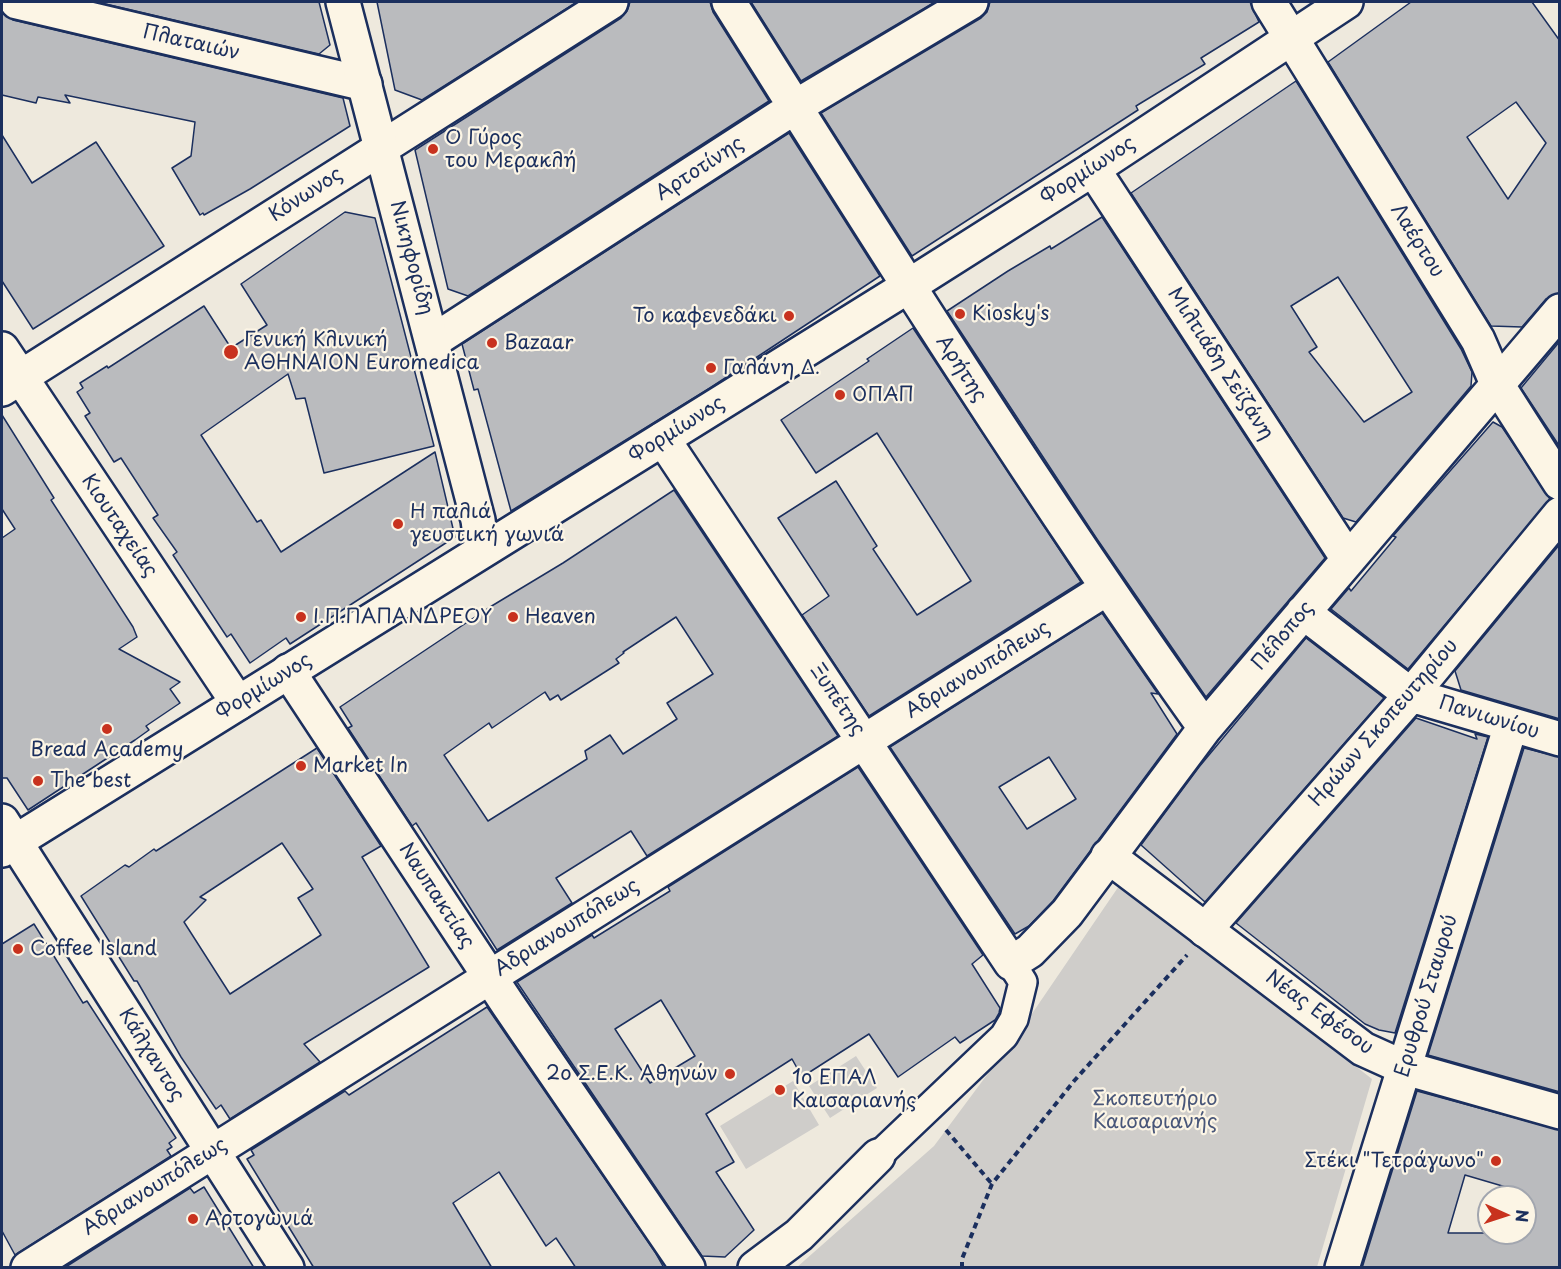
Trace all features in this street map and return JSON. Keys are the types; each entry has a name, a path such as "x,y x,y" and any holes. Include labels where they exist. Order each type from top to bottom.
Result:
{"street":[{"name":"Πλαταιών","path":"17,2 365,84"},
{"name":"Νικηφορίδη","path":"343,2 433,341 478,520 482,551"},
{"name":"Κόνωνος","path":"11,383 611,2"},
{"name":"Αρήτης","path":"729,2 907,287 1106,589 1205,728"},
{"name":"Αρτοτίνης","path":"433,341 795,107 971,2"},
{"name":"Λαέρτου","path":"1269,2 1478,340 1498,386 1560,483"},
{"name":"Φορμίωνος","path":"6,837 238,703 907,287 1093,169 1346,2"},
{"name":"Μιλτιάδη Σεϊζάνη","path":"1093,169 1348,558"},
{"name":"Πέλοπος","path":"1011,963 1030,951 1067,913 1205,728 1560,311"},
{"name":"Κιουταχείας","path":"2,349 11,383 238,703"},
{"name":"Ξυπέτης","path":"663,439 1011,963"},
{"name":"Ηρώων Σκοπευτηρίου","path":"1205,930 1411,695 1560,514"},
{"name":"Αδριανουπόλεως","path":"28,1268 1106,589"},
{"name":"Πανιωνίου","path":"1303,612 1411,695 1560,739"},
{"name":"Ναυπακτίας","path":"288,671 490,977 687,1268"},
{"name":"Ερυθρού Σταυρού","path":"1342,1268 1511,725"},
{"name":"Κάλχαντος","path":"6,837 287,1268"},
{"name":"Νέας Εφέσου","path":"1108,856 1364,1049 1405,1068 1560,1112"},
{"path":"755,1268 799,1235 878,1156 931,1118 1004,1036 1014,1018 1023,981 1011,963"}],"path":[{"path":"962,1268 962,1259 992,1184 1074,1081 1197,944 1205,930"},
{"path":"931,1118 952,1136 992,1184"}],"green space":[{"name":"Σκοπευτήριο Καισαριανής","path":"1121,883 1372,1079 1317,1267 796,1268 934,1146 1027,1021"},
{"path":"856,1056 877,1088 830,1118 809,1086"},
{"path":"793,1081 819,1125 746,1169 720,1126"}],"building":[{"path":"97,2 319,2 330,45 319,54"},
{"path":"377,2 577,2 422,100 395,90"},
{"path":"630,2 710,2 713,12 769,101 468,296 448,289 415,150 621,18"},
{"path":"751,2 935,2 801,81"},
{"path":"990,2 1250,2 1259,22 1201,58 1205,64 1136,106 1138,110 912,256 821,113 981,18 987,12"},
{"path":"1411,2 1532,2 1560,41 1560,293 1546,299 1522,327 1491,326 1328,62","holes":["1516,102 1546,143 1508,199 1467,137"]},
{"path":"2,12 13,20 343,98 350,126 250,189 204,215 203,213 200,215 172,168 191,156 195,122 65,95 70,103 38,97 36,103 2,95"},
{"path":"1296,81 1461,349 1472,372 1471,386 1356,522 1343,518 1131,193","holes":["1338,277 1412,392 1364,422 1309,352 1317,347 1291,306"]},
{"path":"789,133 880,276 710,388 511,511 478,389 474,390 462,344"},
{"path":"2,135 32,183 96,142 164,246 33,329 2,281"},
{"path":"345,212 375,218 434,446 324,473 305,398 296,399 288,374 201,435 257,522 261,520 281,552 435,452 455,537 290,644 286,638 250,663 231,634 227,637 173,555 177,552 153,518 158,515 121,458 114,462 85,416 90,413 77,392 83,388 80,383 107,366 108,368 204,306 231,348 267,325 241,284"},
{"path":"1102,217 1325,558 1206,697 1097,539 947,311 1008,271 1050,246 1051,249"},
{"path":"913,328 1081,582 869,716 802,615 829,596 778,518 836,481 877,546 873,549 917,615 971,581 877,433 816,473 781,420 869,361 867,359"},
{"path":"1560,341 1560,447 1521,388"},
{"path":"2,415 54,498 51,500 133,627 137,637 119,649 180,682 170,689 180,703 146,726 149,730 28,810 7,778 2,778 2,538 15,529 2,509"},
{"path":"1493,422 1502,427 1550,499 1408,669 1331,609 1349,588 1351,591 1396,537 1393,536"},
{"path":"674,490 838,736 647,856 631,831 556,878 572,903 497,950 416,823 412,826 348,728 352,726 340,707 490,607 563,563","holes":["676,617 713,674 667,703 677,719 623,754 610,735 585,751 587,759 488,821 444,755 489,723 492,728 545,692 550,700 558,695 561,700 619,663 616,659 623,652"]},
{"path":"1560,544 1560,719 1461,690 1455,671"},
{"path":"1102,613 1158,694 1151,693 1177,734 1053,901 1029,926 1015,934 890,747","holes":["1049,757 1076,799 1027,829 999,787"]},
{"path":"1306,638 1384,698 1205,902 1141,845 1199,767"},
{"path":"1416,718 1477,739 1475,734 1488,737 1395,1033 1365,1024 1236,923"},
{"path":"317,748 381,846 362,857 429,967 304,1044 320,1062 230,1119 221,1105 216,1109 181,1057 137,981 134,981 81,896 125,865 129,867 154,849 156,851","holes":["282,843 313,889 298,898 321,935 230,994 184,922 206,900 200,897"]},
{"path":"1524,748 1560,757 1560,1092 1428,1055"},
{"path":"858,767 983,955 972,964 1000,1008 995,1020 960,1043 955,1037 898,1077 869,1034 802,1077 792,1059 706,1114 734,1162 716,1172 754,1230 725,1257 702,1256 517,982 592,935 594,938 670,891 668,887","holes":["661,1000 695,1056 650,1083 615,1029"]},
{"path":"34,924 83,1003 87,1001 176,1138 169,1143 172,1147 167,1150 171,1156 15,1255 2,1231 2,944"},
{"path":"487,1007 664,1268 576,1268 556,1238 546,1246 499,1172 453,1203 492,1268 314,1268 247,1159 254,1155 251,1150 345,1091 349,1095"},
{"path":"1417,1091 1560,1130 1560,1268 1362,1268"},
{"path":"204,1187 254,1268 64,1268 190,1188 194,1193"}],"place":[{"name":"Ο Γύρος του Μερακλή","path":"433,149"},
{"name":"Kiosky's","path":"960,314"},
{"name":"Το καφενεδάκι","path":"789,316"},
{"name":"Bazaar","path":"492,343"},
{"name":"Γενική Κλινική ΑΘΗΝΑΙΟΝ Euromedica","path":"231,352"},
{"name":"Γαλάνη Δ.","path":"711,368"},
{"name":"ΟΠΑΠ","path":"840,395"},
{"name":"Η παλιά γευστική γωνιά","path":"398,524"},
{"name":"Ι.Π.ΠΑΠΑΝΔΡΕΟΥ","path":"301,617"},
{"name":"Heaven","path":"513,617"},
{"name":"Bread Academy","path":"107,729"},
{"name":"Market In","path":"301,766"},
{"name":"The best","path":"38,781"},
{"name":"Coffee Island","path":"18,949"},
{"name":"2ο Σ.Ε.Κ. Αθηνών","path":"730,1074"},
{"name":"1ο ΕΠΑΛ Καισαριανής","path":"780,1090"},
{"name":"Στέκι \"Τετράγωνο\"","path":"1496,1161"},
{"name":"Αρτογωνιά","path":"193,1219"}]}
